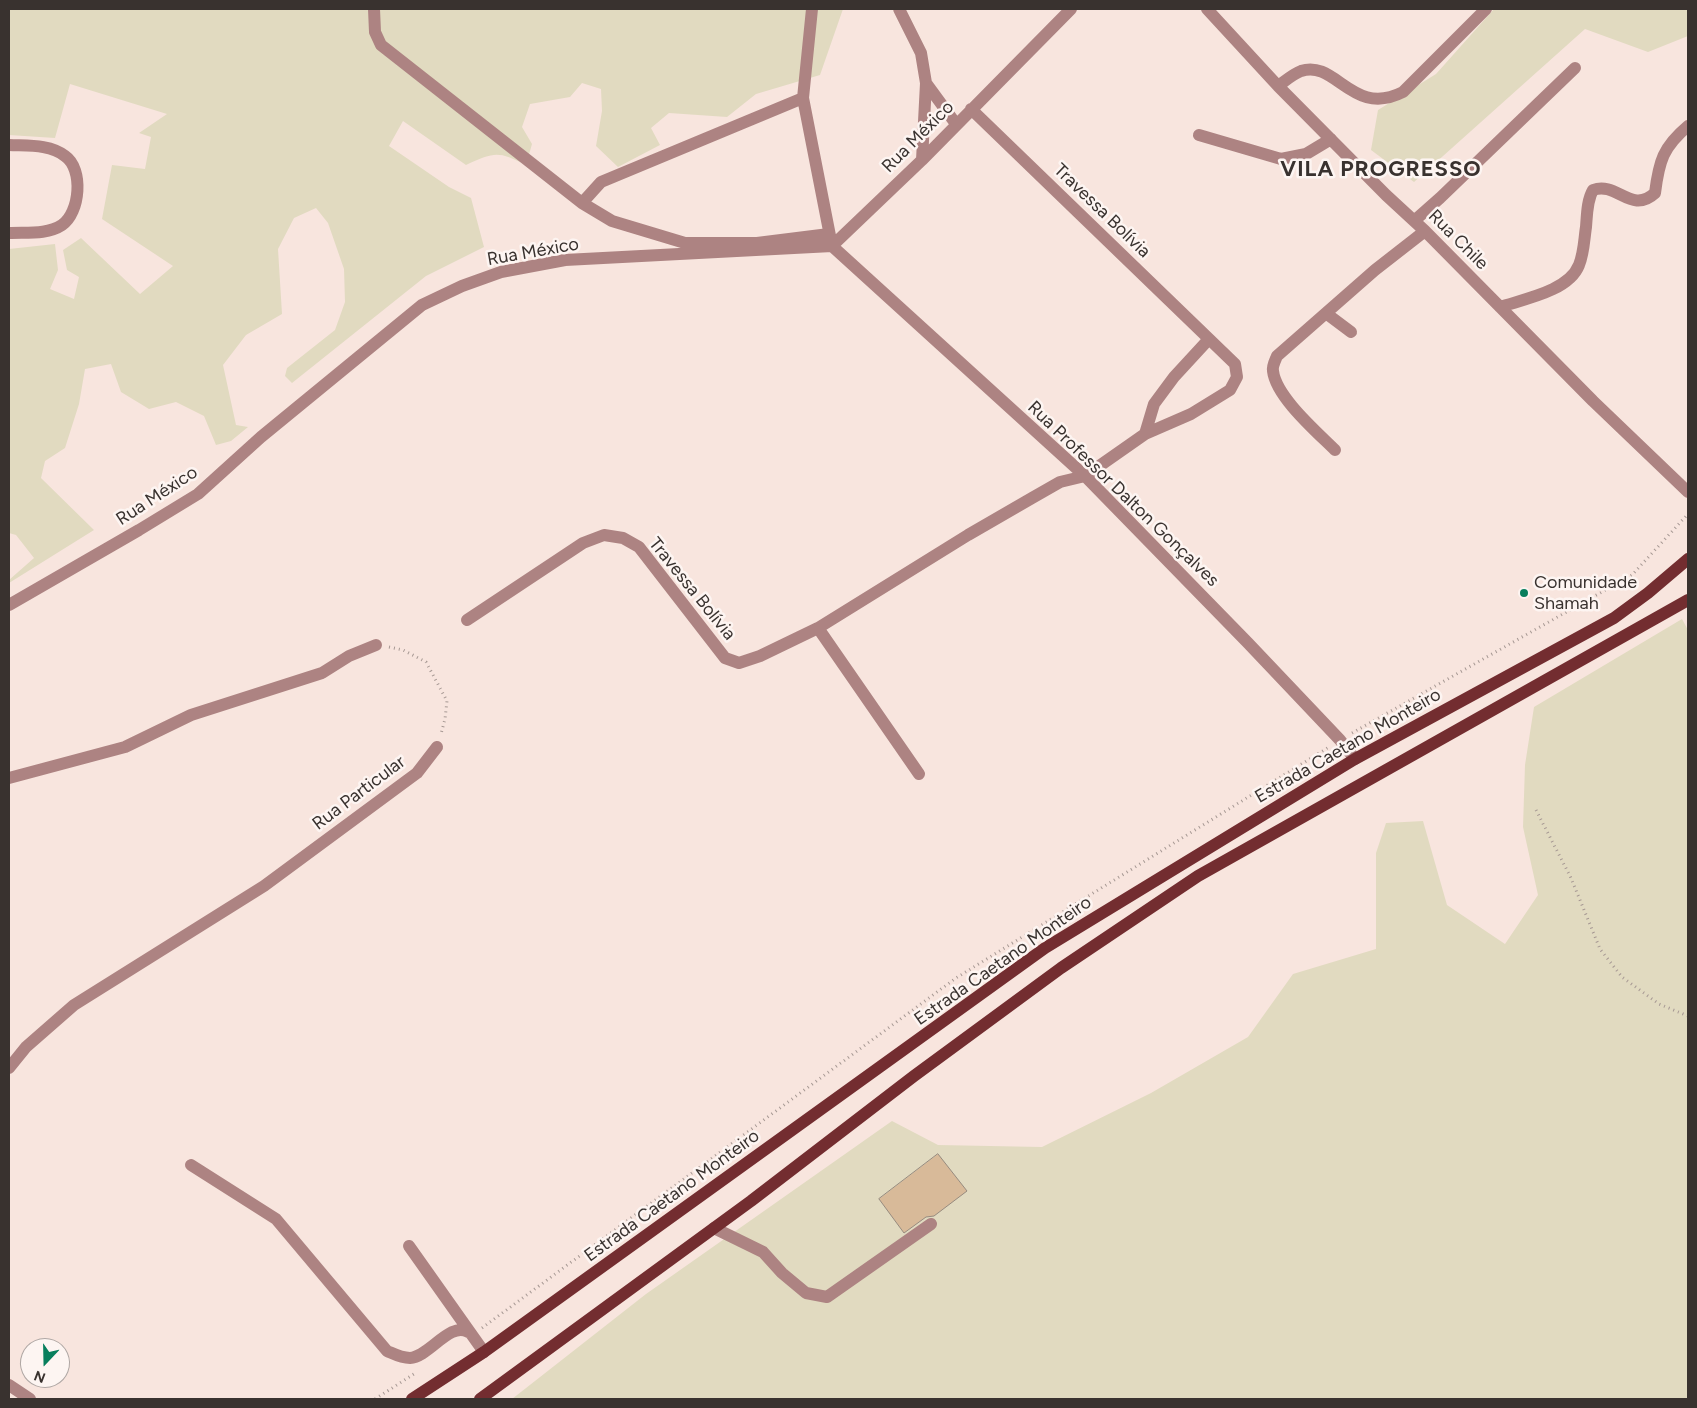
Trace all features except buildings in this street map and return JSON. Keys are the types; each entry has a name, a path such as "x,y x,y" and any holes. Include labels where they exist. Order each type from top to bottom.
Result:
{"main road":[{"name":"Estrada Caetano Monteiro","path":"412,1399 484,1352 1045,948 1355,759 1614,618 1648,593 1688,559"},
{"path":"480,1399 714,1228 1061,968 1198,876 1688,600"}],"street":[{"path":"374,9 375,32 381,45 582,203 612,221 684,243 830,240 803,98 812,9"},
{"path":"899,9 921,53 926,83 922,160"},
{"name":"Rua México","path":"9,605 198,494 260,437 422,305 462,286 501,272 565,260 830,240 922,160 1071,9"},
{"name":"Rua Chile","path":"1207,9 1330,139 1425,231 1593,401 1688,492"},
{"path":"1278,86 1301,71 1310,70 1323,72 1360,96 1375,100 1389,99 1403,92 1486,9"},
{"path":"1414,221 1575,68"},
{"path":"926,83 956,124"},
{"path":"582,203 601,182 803,98"},
{"name":"Travessa Bolívia","path":"467,620 583,543 604,535 623,538 639,547 725,658 739,663 760,656 818,628 1032,498 1060,482 1085,476 1146,434 1192,414 1230,390 1237,377 1235,364 971,110"},
{"path":"1500,307 1551,290 1571,277 1579,267 1589,200 1594,190 1607,190 1638,202 1646,201 1655,193 1658,171 1665,150 1672,140 1688,126"},
{"path":"1199,135 1281,159 1306,154 1330,139"},
{"path":"9,145 49,148 65,155 74,166 77,188 72,214 62,225 46,232 9,233"},
{"path":"1335,450 1296,409 1276,382 1272,369 1277,356 1375,270 1425,231"},
{"name":"Rua Professor Dalton Gonçalves","path":"830,240 1085,476 1255,650 1340,740 1355,759"},
{"path":"1326,314 1351,332"},
{"path":"1146,434 1154,404 1174,376 1209,339"},
{"path":"818,628 919,774"},
{"path":"9,778 125,747 191,715 322,673 349,656 376,645"},
{"name":"Rua Particular","path":"9,1068 26,1048 74,1004 264,886 417,773 437,747"},
{"path":"191,1165 276,1219 387,1351 401,1357 420,1356 454,1331 464,1330 468,1332"},
{"path":"714,1228 763,1252 782,1273 806,1293 827,1297 931,1224"},
{"path":"409,1246 468,1332 484,1352"},
{"path":"9,1385 30,1399"}],"path":[{"path":"376,645 403,650 426,662 447,700 445,719 437,747"},
{"path":"1536,810 1579,894 1600,949 1622,977 1660,1004 1688,1016"}],"shaded area":[{"path":"9,9 843,9 820,75 756,94 727,117 669,113 651,128 660,145 618,167 596,146 602,111 601,89 582,83 570,97 530,104 522,127 532,144 526,165 509,157 496,155 466,165 403,121 389,146 449,187 471,198 484,247 426,276 292,383 285,376 287,368 335,330 345,302 344,269 328,223 316,208 294,218 278,249 282,314 246,335 223,365 236,425 248,427 231,441 216,445 204,416 176,402 149,409 121,392 111,364 85,369 79,404 65,448 45,461 41,478 94,530 9,583 9,580 34,558 16,535 9,533 9,249 55,244 58,270 50,289 74,299 79,277 67,270 63,250 81,238 140,294 173,266 102,219 112,165 145,169 151,137 139,133 167,114 70,84 55,138 9,135"},
{"path":"1494,9 1688,9 1688,36 1648,52 1585,29 1414,182 1371,150 1378,110 1436,74"},
{"path":"1682,619 1688,630 1688,1399 512,1399 646,1294 892,1121 938,1145 1042,1147 1151,1093 1248,1037 1293,974 1376,949 1376,853 1386,823 1423,821 1447,905 1505,944 1538,895 1523,827 1525,765 1534,707"}],"place":[{"name":"Comunidade Shamah","path":"1524,593"}],"district":[{"name":"VILA PROGRESSO","path":"1381,170"}]}
